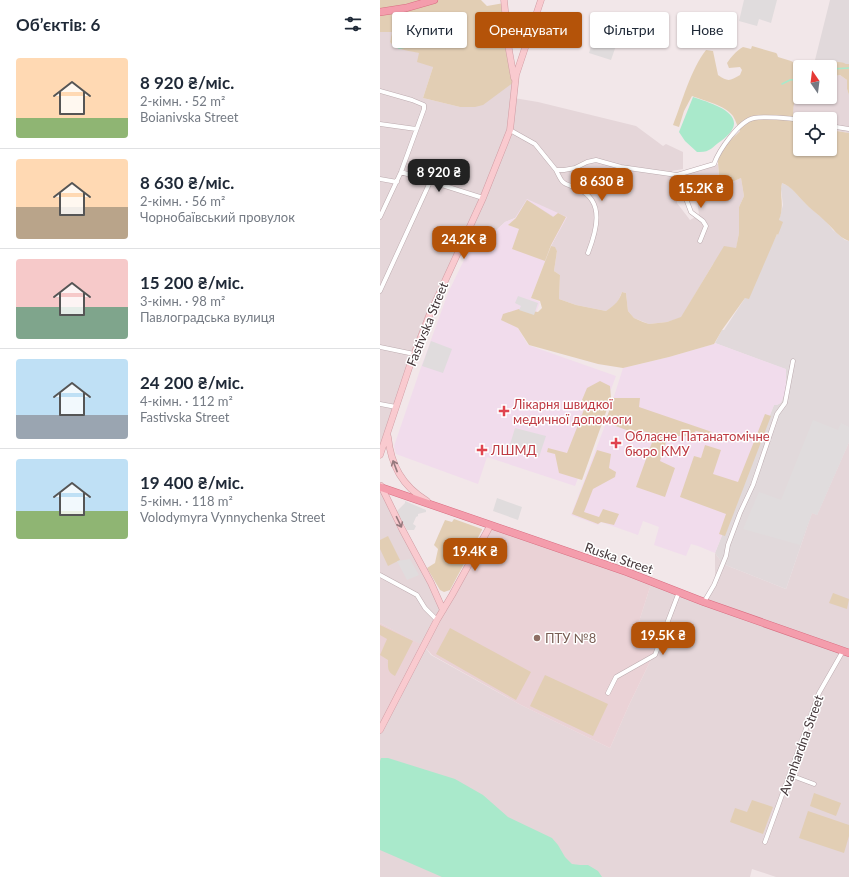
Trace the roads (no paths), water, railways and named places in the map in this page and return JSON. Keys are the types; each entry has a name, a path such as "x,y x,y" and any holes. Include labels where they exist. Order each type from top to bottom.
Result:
{"main road":[{"path":"380,12 406,8 434,0"},
{"name":"Fastivska Street","path":"380,455 414,354 434,305 483,198 510,130 514,107 514,82 504,0"},
{"name":"Fastivska Street","path":"514,82 518,66 541,0"},
{"path":"387,433 389,449 395,470 410,489 430,503"},
{"path":"381,486 431,583 443,610"},
{"name":"Ruska Street","path":"381,486 490,526 627,572 704,602 846,652"},
{"path":"380,730 437,620 452,596 490,526"}],"street":[{"path":"380,91 424,105 424,109 402,172 380,217"},
{"path":"556,170 575,168 587,162 596,160 622,167 677,175 714,164 718,153 726,142 746,121 753,118 793,119"},
{"path":"380,124 416,129"},
{"path":"837,127 849,129"},
{"path":"510,130 535,144 556,170 560,180 566,185 579,189 590,198 595,206 597,215 596,227 588,253"},
{"path":"402,172 483,198"},
{"path":"677,175 691,212 698,216 706,226 700,241"},
{"path":"380,179 396,182"},
{"path":"380,291 430,182"},
{"path":"380,348 414,354"},
{"path":"704,602 714,585 723,564 728,545 740,513 750,493 777,414 785,403 793,361"},
{"path":"380,404 396,407"},
{"path":"380,576 417,595 425,608 437,620"},
{"path":"608,693 616,677 655,655 679,592"},
{"name":"Avanhardna Street","path":"765,842 819,693 846,652"},
{"path":"790,775 814,784"}],"waterway":[{"path":"837,69 849,68"},
{"path":"782,84 793,80"}],"place":[{"name":"Лікарня швидкої медичної допомоги","path":"504,411"},
{"name":"Обласне Патанатомічне бюро КМУ","path":"616,443"},
{"name":"ЛШМД","path":"482,450"},
{"name":"ПТУ №8","path":"537,638"}]}
